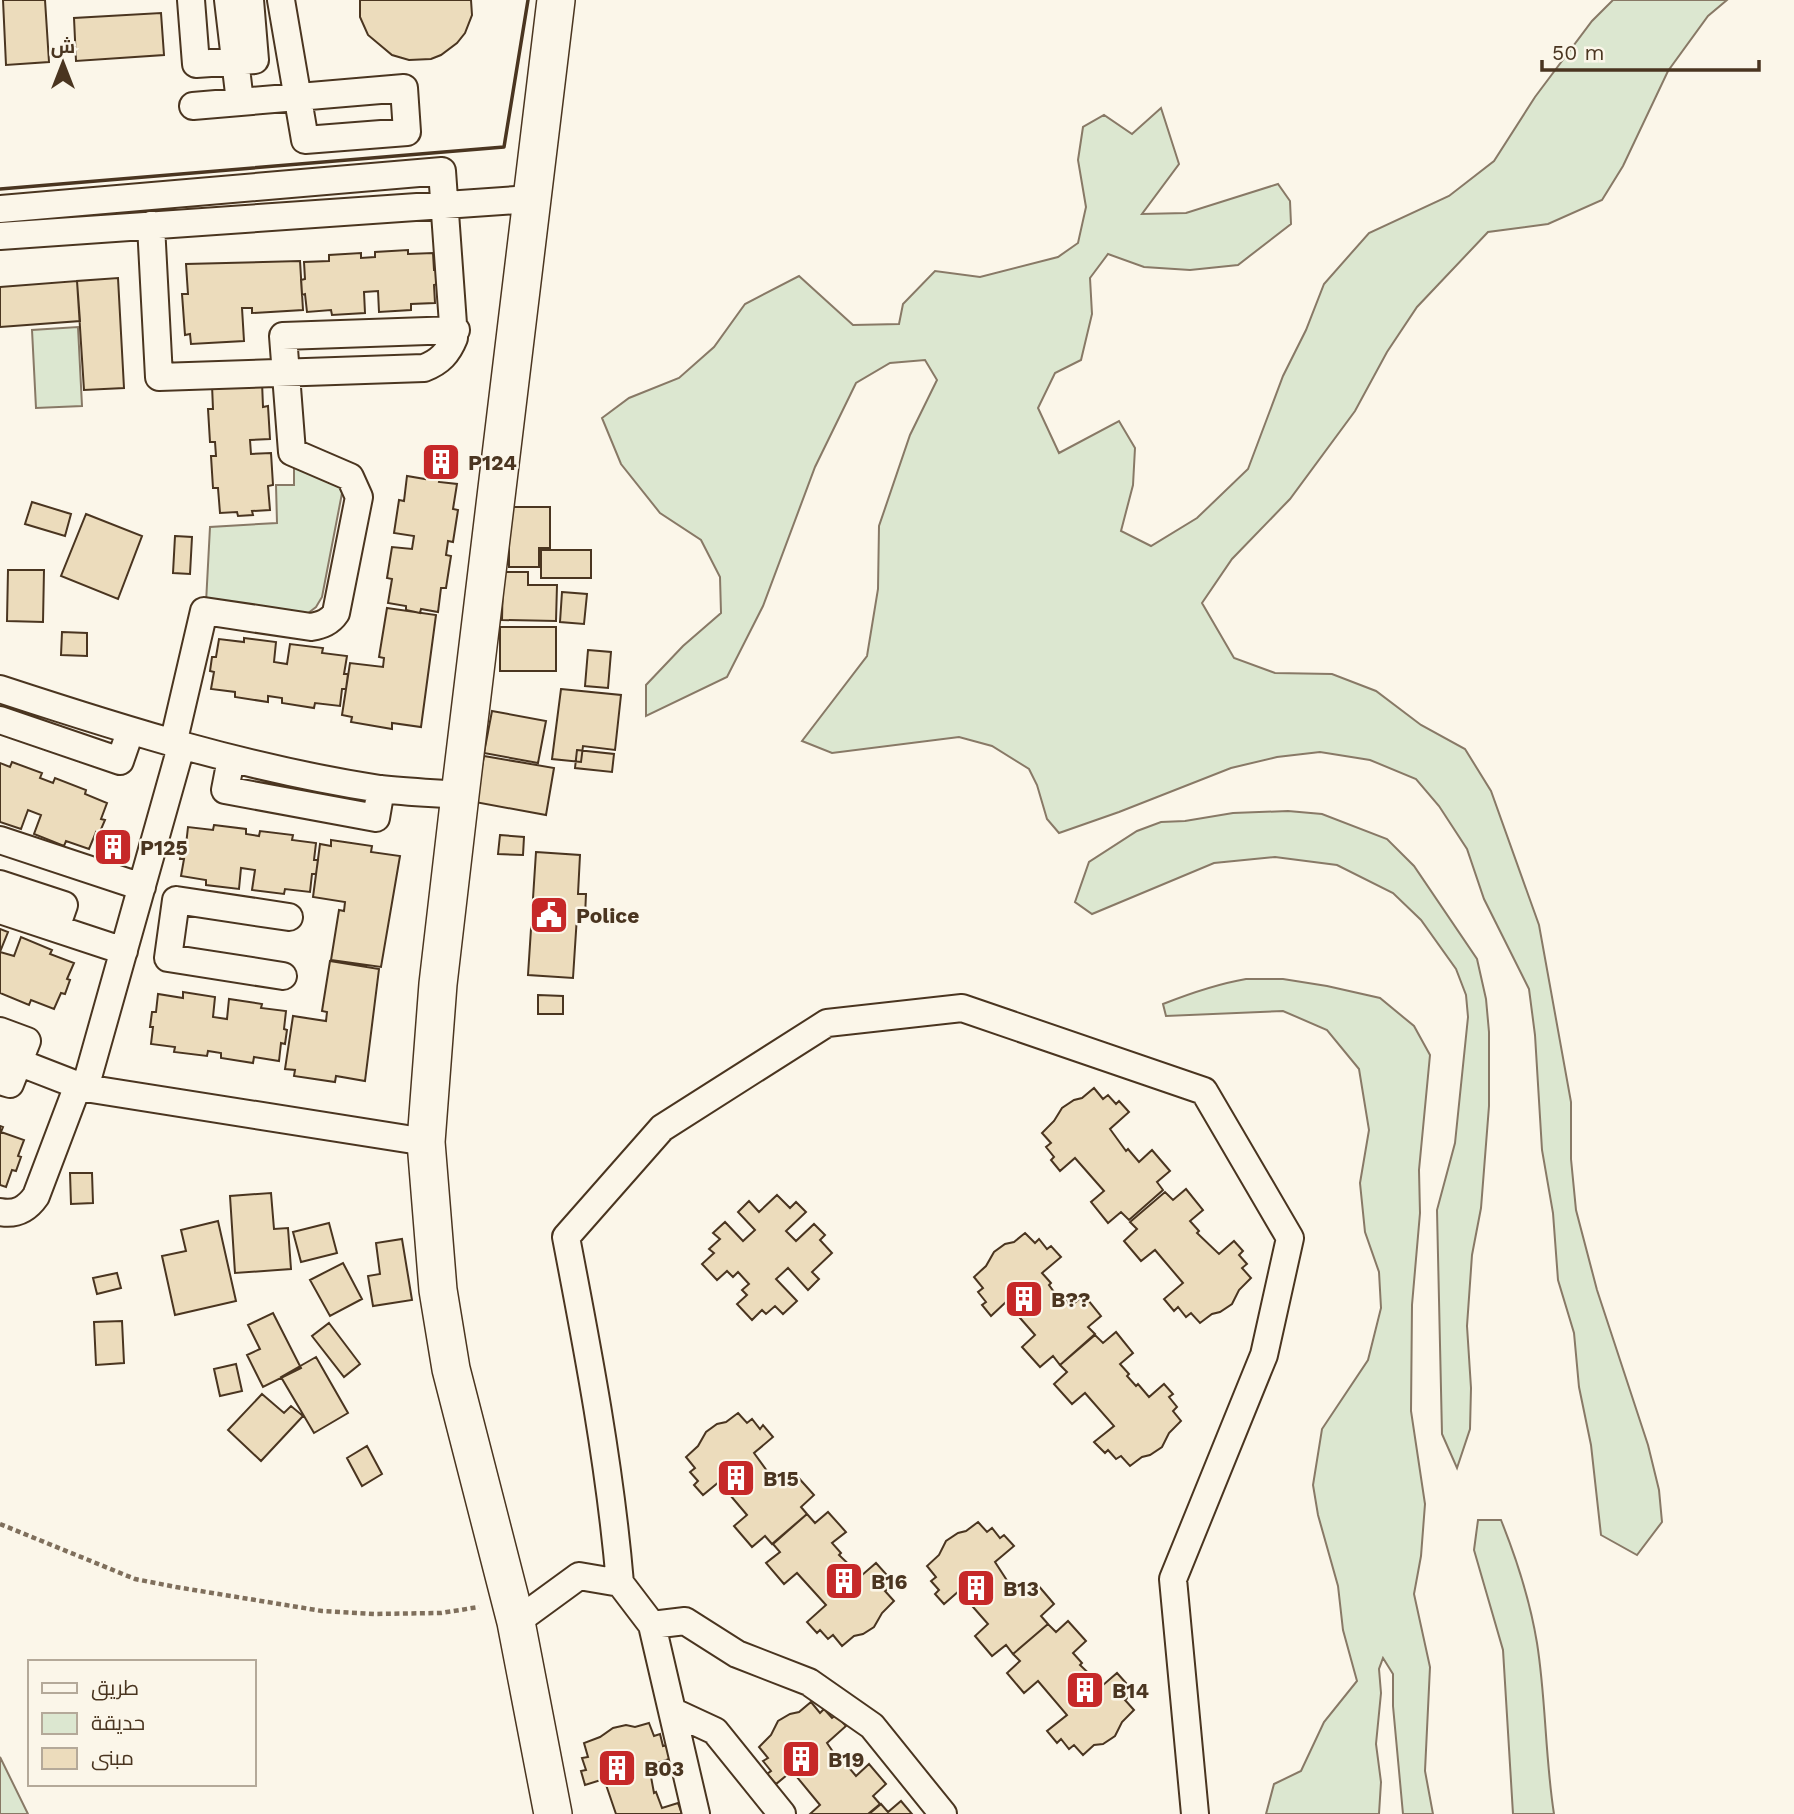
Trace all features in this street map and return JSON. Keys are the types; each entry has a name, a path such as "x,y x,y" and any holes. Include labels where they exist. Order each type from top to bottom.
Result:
{"street":[{"path":"191,0 196,64 255,60 250,0"},
{"path":"228,0 240,102"},
{"path":"193,106 297,96 281,0"},
{"path":"553,1814 513,1612 451,1369 438,1290 426,1142 438,984 556,0"},
{"path":"0,209 442,171 456,330 450,349 441,359 424,368 159,377 151,225"},
{"path":"0,236 531,200"},
{"path":"0,1212 26,1209 36,1196 81,1086 142,887 177,746 204,611 311,627 321,626 332,619 336,612 359,497 350,477 292,452 283,336 456,330"},
{"path":"0,689 130,732 231,759 381,789 460,795"},
{"path":"0,720 120,761 130,732"},
{"path":"0,841 142,887"},
{"path":"0,884 64,905 56,928"},
{"path":"283,976 168,958 176,900 289,917"},
{"path":"0,910 124,951"},
{"path":"132,921 172,930"},
{"path":"696,1814 652,1625 620,1583 589,1354 566,1237 662,1128 827,1023 962,1008 1204,1091 1290,1238 1264,1354 1172,1579 1195,1814"},
{"path":"0,1031 27,1041 6,1066 81,1086 426,1142"},
{"path":"513,1612 579,1576 620,1583"},
{"path":"652,1625 685,1621 737,1654 809,1682 872,1726 943,1814"},
{"path":"674,1712 715,1731 782,1814"}],"path":[{"path":"0,1524 135,1579 323,1611 374,1614 513,1612"}],"green space":[{"path":"1613,0 1727,0 1708,16 1668,71 1623,166 1602,200 1548,224 1488,232 1417,307 1387,352 1355,411 1290,499 1232,559 1202,603 1234,658 1275,673 1332,674 1376,691 1421,725 1465,749 1491,791 1539,925 1571,1102 1571,1159 1576,1210 1597,1290 1648,1445 1659,1490 1662,1522 1637,1555 1601,1535 1591,1445 1579,1387 1574,1333 1558,1280 1553,1213 1542,1150 1535,1035 1529,989 1484,899 1467,849 1439,806 1416,779 1370,760 1320,752 1277,757 1231,768 1059,833 1047,819 1037,785 1029,769 992,746 959,737 832,753 802,741 867,656 878,589 879,526 910,435 937,380 925,360 890,363 856,383 815,467 763,606 727,677 646,716 646,685 683,646 721,613 720,577 701,540 660,513 621,464 602,418 629,398 679,378 714,347 745,304 799,276 853,325 899,324 903,304 935,271 980,277 1058,257 1078,243 1086,207 1078,160 1083,127 1104,115 1132,134 1161,108 1179,164 1142,214 1186,213 1278,184 1290,201 1291,224 1238,265 1190,270 1144,267 1108,254 1090,278 1092,314 1081,360 1055,373 1038,408 1059,453 1119,421 1135,448 1133,485 1121,531 1151,546 1197,518 1248,469 1283,376 1306,330 1324,284 1369,233 1449,196 1494,161 1535,97 1592,21"},
{"path":"78,327 82,406 36,408 32,330"},
{"path":"294,466 343,488 322,597 316,607 307,614 206,603 210,527 277,523 276,485 294,485"},
{"path":"1288,811 1322,814 1387,839 1414,866 1477,959 1486,999 1489,1032 1489,1106 1481,1208 1472,1255 1467,1326 1471,1388 1470,1429 1457,1468 1442,1434 1437,1210 1455,1143 1468,1017 1466,995 1456,969 1421,920 1393,893 1337,865 1275,857 1214,863 1092,914 1075,902 1089,862 1137,831 1161,822 1233,813"},
{"path":"1246,979 1283,979 1380,998 1414,1026 1430,1055 1419,1170 1420,1213 1412,1305 1411,1411 1425,1504 1421,1556 1414,1594 1430,1667 1425,1771 1433,1814 1403,1814 1393,1706 1393,1674 1383,1658 1379,1669 1381,1693 1376,1744 1381,1782 1379,1814 1266,1814 1274,1784 1301,1771 1324,1722 1357,1681 1343,1630 1338,1586 1318,1515 1313,1485 1322,1429 1368,1360 1381,1308 1379,1272 1365,1232 1360,1183 1369,1130 1359,1069 1327,1030 1283,1011 1166,1016 1163,1004 1204,989"},
{"path":"1478,1520 1501,1520 1527,1596 1540,1664 1554,1814 1513,1814 1503,1650 1474,1550"},
{"path":"0,1757 28,1814 0,1814"}],"building":[{"path":"3,0 45,0 49,62 6,65"},
{"path":"360,0 471,0 472,15 465,33 441,55 431,59 409,60 392,55 368,35 360,17"},
{"path":"161,13 164,55 76,61 74,18"},
{"path":"408,250 408,254 433,253 438,284 434,285 435,303 411,304 411,310 379,312 378,291 364,292 365,313 332,315 331,310 307,312 301,280 305,279 304,262 329,261 329,255 361,253 361,258 375,257 375,252"},
{"path":"300,261 303,310 252,313 252,308 242,308 244,341 191,344 190,334 185,335 182,294 188,294 186,264"},
{"path":"118,278 124,388 84,390 77,281"},
{"path":"77,281 80,321 0,327 0,287"},
{"path":"262,382 263,407 268,406 270,439 250,440 251,454 271,453 273,485 268,486 270,510 252,511 253,515 238,516 237,512 220,513 218,488 213,488 211,456 216,456 215,442 210,442 208,409 213,409 212,385"},
{"name":"P124","path":"431,450 454,453 451,474 428,471"},
{"path":"425,475 440,478 439,482 457,484 453,509 458,510 453,542 448,541 446,555 451,556 446,588 441,588 438,612 421,609 420,613 406,610 406,606 388,603 392,579 387,578 392,547 412,549 414,536 394,533 399,500 404,501 407,476 425,479"},
{"path":"32,502 71,514 65,536 25,524"},
{"path":"509,507 550,507 550,548 539,548 539,567 509,567"},
{"path":"86,514 142,536 118,599 61,576"},
{"path":"175,536 192,537 190,574 173,573"},
{"path":"541,550 591,550 591,578 541,578"},
{"path":"8,570 44,570 43,622 7,621"},
{"path":"503,572 528,572 528,585 557,585 556,621 502,620"},
{"path":"562,592 587,594 584,624 560,622"},
{"path":"387,608 436,615 421,727 392,723 392,729 351,722 352,717 342,715 350,663 383,667 384,658 379,657"},
{"path":"500,627 556,627 556,671 500,671"},
{"path":"62,632 87,633 87,656 61,655"},
{"path":"244,638 276,642 274,662 287,664 290,644 323,648 322,653 347,656 344,674 348,674 346,689 342,689 340,706 315,703 314,708 282,703 282,698 268,696 268,702 235,697 235,692 211,689 214,672 210,671 212,657 216,657 219,639 244,642"},
{"path":"588,650 611,652 608,688 585,686"},
{"path":"561,689 621,695 615,750 583,746 581,762 552,759"},
{"path":"492,711 546,721 538,763 484,753"},
{"path":"577,750 614,754 612,772 575,768"},
{"path":"484,756 554,768 546,815 475,802"},
{"path":"12,762 42,773 40,778 53,783 55,778 86,790 85,794 107,803 101,819 105,820 89,849 66,841 64,846 34,834 41,815 28,810 21,829 0,822 0,763 10,767"},
{"path":"214,825 246,829 246,834 259,836 260,831 293,835 292,840 316,843 314,860 318,860 316,874 312,874 310,892 285,889 284,894 252,890 255,870 241,868 239,889 206,885 206,880 181,876 184,859 180,859 182,844 186,845 188,827 213,830"},
{"name":"P125","path":"105,834 127,840 122,860 99,854"},
{"path":"500,835 524,837 523,855 498,854"},
{"path":"331,840 372,846 371,852 400,856 381,967 331,960 339,910 344,911 345,902 313,897 320,844 331,846"},
{"path":"536,852 580,855 578,894 586,894 585,916 577,916 573,978 528,975"},
{"path":"0,929 8,932 0,952"},
{"path":"21,937 52,950 50,954 74,963 67,979 70,980 65,994 61,993 54,1009 31,1000 29,1005 0,993 0,952 14,956"},
{"path":"330,961 379,969 365,1081 336,1076 335,1082 294,1076 295,1070 285,1069 293,1016 326,1021 327,1012 322,1011"},
{"path":"183,992 215,997 213,1017 227,1019 229,999 262,1004 261,1008 286,1011 284,1029 287,1030 285,1044 281,1043 279,1061 254,1057 253,1063 221,1058 221,1053 208,1051 207,1056 174,1052 175,1047 151,1044 152,1012 156,1012 158,994 183,998"},
{"path":"538,995 563,996 563,1014 538,1014"},
{"path":"1094,1088 1103,1099 1108,1095 1116,1104 1119,1101 1129,1112 1110,1129 1126,1151 1128,1149 1139,1162 1152,1150 1170,1171 1157,1182 1163,1190 1129,1220 1121,1212 1108,1223 1091,1202 1104,1191 1075,1158 1060,1171 1051,1160 1054,1157 1046,1147 1051,1143 1042,1133 1062,1108 1082,1098"},
{"path":"0,1126 3,1127 1,1132 24,1140 16,1171 12,1170 6,1187 0,1185"},
{"path":"70,1173 92,1173 93,1203 71,1204"},
{"path":"1186,1189 1203,1210 1190,1221 1199,1231 1197,1233 1219,1254 1234,1241 1243,1251 1239,1255 1247,1264 1242,1268 1251,1278 1239,1290 1232,1304 1200,1323 1191,1313 1186,1317 1178,1307 1174,1311 1164,1299 1183,1283 1155,1250 1141,1261 1124,1241 1137,1229 1130,1222 1165,1192 1173,1200"},
{"path":"271,1193 274,1229 288,1228 291,1269 235,1273 230,1196"},
{"path":"777,1195 790,1208 796,1202 806,1212 786,1231 796,1241 814,1224 825,1235 820,1240 832,1253 812,1272 819,1279 808,1290 788,1268 776,1279 797,1301 783,1314 775,1306 766,1314 762,1310 752,1320 737,1304 747,1295 742,1290 749,1284 738,1272 733,1277 727,1271 717,1280 702,1264 714,1253 709,1249 720,1239 713,1233 725,1222 743,1241 755,1230 738,1212 749,1201 759,1212"},
{"path":"218,1221 236,1301 175,1315 162,1256 186,1251 181,1230"},
{"path":"329,1223 337,1253 301,1262 293,1232"},
{"name":"B??","path":"1025,1233 1035,1243 1039,1239 1047,1249 1051,1246 1061,1257 1042,1273 1057,1296 1060,1294 1071,1306 1084,1295 1101,1316 1088,1327 1095,1334 1060,1365 1053,1356 1040,1367 1022,1347 1035,1335 1006,1302 991,1316 982,1305 986,1302 978,1292 983,1288 974,1277 986,1266 994,1252"},
{"path":"402,1239 412,1300 373,1306 368,1276 380,1274 376,1243"},
{"path":"343,1263 362,1299 330,1316 310,1280"},
{"path":"117,1273 121,1288 97,1294 93,1278"},
{"path":"273,1313 301,1368 263,1387 247,1355 260,1349 248,1325"},
{"path":"122,1321 124,1363 96,1365 94,1322"},
{"path":"329,1323 360,1364 344,1377 312,1336"},
{"name":"B??","path":"1116,1332 1133,1353 1120,1364 1129,1374 1127,1376 1149,1397 1164,1384 1173,1394 1169,1397 1177,1407 1173,1411 1181,1421 1169,1433 1162,1447 1130,1466 1121,1456 1116,1459 1108,1450 1105,1453 1094,1442 1114,1426 1085,1393 1072,1404 1054,1384 1067,1372 1060,1365 1095,1335 1103,1343"},
{"path":"316,1357 348,1413 314,1433 281,1377"},
{"path":"236,1364 242,1391 220,1396 214,1369"},
{"path":"262,1394 284,1413 291,1406 303,1416 261,1461 228,1430"},
{"name":"B15","path":"738,1413 747,1423 752,1419 760,1429 763,1425 773,1437 754,1453 770,1475 772,1473 783,1486 796,1475 814,1495 801,1507 807,1514 772,1544 765,1536 752,1547 734,1526 747,1515 719,1482 703,1495 694,1485 698,1481 690,1472 695,1468 686,1457 698,1446 706,1432"},
{"path":"367,1446 382,1474 362,1486 347,1458"},
{"name":"B16","path":"828,1512 846,1532 832,1543 841,1553 839,1555 861,1576 876,1563 886,1574 882,1577 890,1587 885,1591 894,1601 882,1613 874,1627 854,1636 842,1646 833,1635 828,1639 820,1630 817,1633 807,1622 826,1605 797,1573 784,1584 766,1563 780,1552 773,1544 807,1514 815,1523"},
{"name":"B13","path":"978,1522 987,1532 992,1528 1000,1538 1004,1535 1014,1546 995,1562 1010,1585 1013,1583 1023,1595 1037,1584 1054,1604 1041,1616 1048,1624 1013,1654 1006,1645 992,1656 975,1636 988,1624 959,1591 944,1604 935,1594 939,1590 931,1581 936,1577 927,1566 939,1555 946,1541"},
{"name":"B14","path":"1068,1621 1086,1641 1073,1653 1082,1663 1080,1665 1102,1686 1117,1673 1126,1683 1122,1687 1130,1696 1125,1700 1134,1710 1122,1722 1115,1736 1103,1744 1094,1745 1083,1755 1074,1745 1069,1749 1061,1739 1057,1743 1047,1731 1067,1715 1038,1681 1024,1693 1007,1673 1020,1661 1013,1654 1048,1624 1056,1632"},
{"name":"B19","path":"811,1702 820,1713 824,1709 832,1718 836,1715 846,1726 827,1743 842,1765 845,1763 856,1776 869,1764 886,1784 873,1796 880,1804 868,1814 810,1814 820,1805 792,1771 776,1784 767,1774 771,1771 763,1761 768,1758 759,1747 771,1735 778,1721 799,1712"},
{"name":"B03","path":"649,1723 654,1736 660,1734 663,1746 668,1745 672,1758 649,1766 654,1793 656,1792 662,1808 678,1803 682,1814 616,1814 604,1779 585,1785 581,1771 586,1770 582,1758 588,1757 584,1743 613,1728"},
{"path":"901,1801 912,1814 869,1814 881,1804 888,1812"}],"wall":[{"path":"0,189 504,147 528,0"}],"place":[{"name":"P124","path":"441,462"},
{"name":"P125","path":"113,847"},
{"name":"Police","path":"549,915"},
{"name":"B??","path":"1024,1299"},
{"name":"B15","path":"736,1478"},
{"name":"B16","path":"844,1581"},
{"name":"B13","path":"976,1588"},
{"name":"B14","path":"1085,1690"},
{"name":"B19","path":"801,1759"},
{"name":"B03","path":"617,1768"}]}
